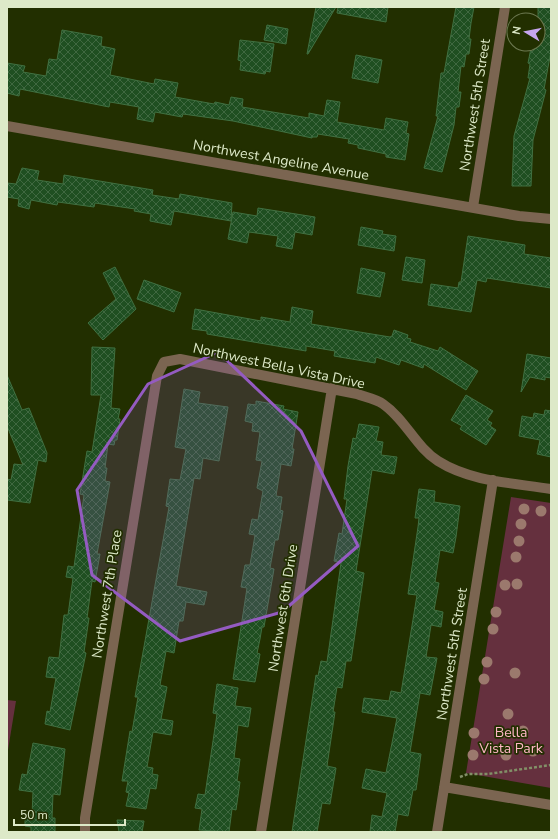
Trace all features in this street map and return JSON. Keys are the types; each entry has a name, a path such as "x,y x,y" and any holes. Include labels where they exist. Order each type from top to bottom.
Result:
{"street":[{"name":"Northwest 5th Street","path":"473,207 505,7"},
{"name":"Northwest Angeline Avenue","path":"7,126 519,216 551,219"},
{"name":"Northwest Bella Vista Drive","path":"164,362 180,359 357,394 382,404 397,417 423,450 438,461 455,470 493,480 551,489"},
{"name":"Northwest 7th Place","path":"84,832 86,810 157,376 164,362"},
{"name":"Northwest 6th Drive","path":"261,832 332,388"},
{"name":"Northwest 5th Street","path":"437,832 493,480"},
{"path":"444,787 551,805"}],"path":[{"path":"468,774 488,774 551,765"}],"highlighted area":[{"path":"218,352 301,431 358,546 282,612 180,641 92,575 77,490 148,384"}],"green space":[{"name":"Bella Vista Park","path":"511,497 551,503 551,788 466,773"},
{"path":"7,700 16,701 7,756"}],"building":[{"path":"316,7 336,7 307,54"},
{"path":"338,7 388,7 386,22 337,13"},
{"path":"456,7 474,7 469,39 471,39 469,54 466,54 464,67 461,66 458,92 461,92 459,107 456,107 454,125 442,172 424,168 438,116 436,116 441,73 444,73"},
{"path":"538,7 551,7 551,51 544,89 546,90 533,140 531,186 512,186 514,136 530,78 528,78 530,64 528,63 530,52 546,52 546,12 538,12"},
{"path":"267,25 288,29 286,44 264,40"},
{"path":"62,30 102,37 101,46 115,49 110,75 154,84 155,79 178,83 175,97 214,104 215,102 229,105 231,97 243,99 242,107 309,118 309,113 324,116 327,100 340,102 337,122 384,130 386,118 408,122 406,133 409,134 405,160 386,157 386,154 358,148 358,145 348,143 349,139 318,134 317,137 312,138 233,121 183,114 182,117 155,112 153,122 137,119 139,107 110,102 109,107 20,89 19,96 7,93 7,63 25,66 23,72 46,76 49,59 57,60"},
{"path":"240,40 274,44 270,72 266,71 265,74 240,70 241,61 238,60"},
{"path":"356,55 382,60 378,83 352,78"},
{"path":"22,168 39,171 37,180 63,184 64,175 153,190 152,195 179,199 180,194 232,203 231,221 174,211 171,225 150,221 151,214 134,211 135,209 95,203 94,207 58,202 57,205 31,200 29,209 18,206 19,199 7,197 7,183 16,184"},
{"path":"258,208 315,217 312,235 295,232 292,249 276,246 278,236 249,232 247,243 228,239 233,212 257,216"},
{"path":"361,227 383,231 382,234 396,236 394,251 358,245"},
{"path":"468,236 525,245 524,254 551,258 551,288 487,278 486,282 477,280 471,312 428,305 431,284 458,288 459,282 461,282"},
{"path":"406,257 425,260 422,283 402,280"},
{"path":"115,267 136,309 103,340 88,323 116,299 103,273"},
{"path":"361,268 385,273 380,297 357,293"},
{"path":"144,280 181,293 174,312 137,299"},
{"path":"292,307 313,311 311,324 390,337 392,336 394,330 408,335 407,338 411,339 410,342 438,351 440,347 478,371 466,390 424,364 423,368 401,360 399,365 376,357 375,363 334,356 335,351 306,346 306,351 207,334 207,331 192,329 195,309 261,321 261,317 290,322"},
{"path":"92,347 115,348 111,408 120,409 118,419 120,419 117,440 115,440 114,445 108,444 105,481 110,482 97,554 100,554 95,582 92,581 84,652 86,653 70,730 45,724 47,711 50,712 56,678 46,677 49,657 59,658 64,615 68,615 73,578 66,577 68,566 74,567 84,495 80,494 87,451 92,452 101,395 91,395"},
{"path":"527,354 551,358 551,378 545,377 545,380 530,377 521,392"},
{"path":"7,375 22,410 29,408 47,453 46,462 38,460 30,503 7,500 7,479 11,480 14,464 23,465 7,426"},
{"path":"184,389 200,392 198,403 228,407 219,461 203,458 200,479 194,478 176,586 207,592 204,605 186,602 183,621 179,621 174,653 166,651 160,685 167,687 161,719 173,721 171,735 153,732 147,767 153,768 152,774 158,775 156,789 150,788 146,809 126,806 129,793 126,792 128,781 122,781 130,731 132,732 138,697 135,697 169,507 166,506 170,479 180,480 186,449 175,447"},
{"path":"466,395 493,411 487,420 492,423 490,426 496,430 486,445 460,429 462,426 451,420"},
{"path":"256,401 284,406 283,409 298,412 291,466 281,464 276,496 282,497 280,510 283,511 278,540 275,540 270,568 274,569 264,627 262,627 257,653 260,654 255,682 233,679 247,588 241,587 245,565 250,565 255,535 249,534 252,519 258,520 263,491 257,488 262,461 256,460 260,432 252,431 253,423 245,421 248,404 256,405"},
{"path":"545,410 551,411 551,457 537,454 540,440 519,436 522,416 533,418 534,413 544,415"},
{"path":"359,424 379,427 376,441 383,442 381,455 397,457 394,474 372,470 356,571 364,573 351,661 346,661 342,688 337,687 333,712 335,712 327,766 336,768 330,804 322,803 317,832 292,832 316,675 318,676 321,661 327,662 341,563 334,561 339,533 342,534 347,499 344,499 353,438 356,439"},
{"path":"419,489 435,491 434,502 460,506 456,537 453,553 440,550 435,582 439,583 434,610 443,612 441,627 431,625 426,657 437,658 430,695 420,693 410,752 421,754 416,790 413,790 408,816 398,814 395,832 370,832 372,815 382,817 387,793 362,788 366,769 386,773 397,718 362,712 364,698 389,701 391,691 401,693 417,595 408,594 419,518 415,518"},
{"path":"217,684 238,688 235,706 251,708 248,727 238,725 234,758 240,759 237,781 240,782 236,810 232,809 229,832 199,830 202,809 195,808 198,794 205,795 217,714 213,713"},
{"path":"33,743 65,749 60,795 53,794 52,818 55,818 55,832 31,832 31,827 25,826 25,815 32,815 33,792 19,790 22,774 27,775"},
{"path":"117,820 144,821 142,832 119,832"}]}
